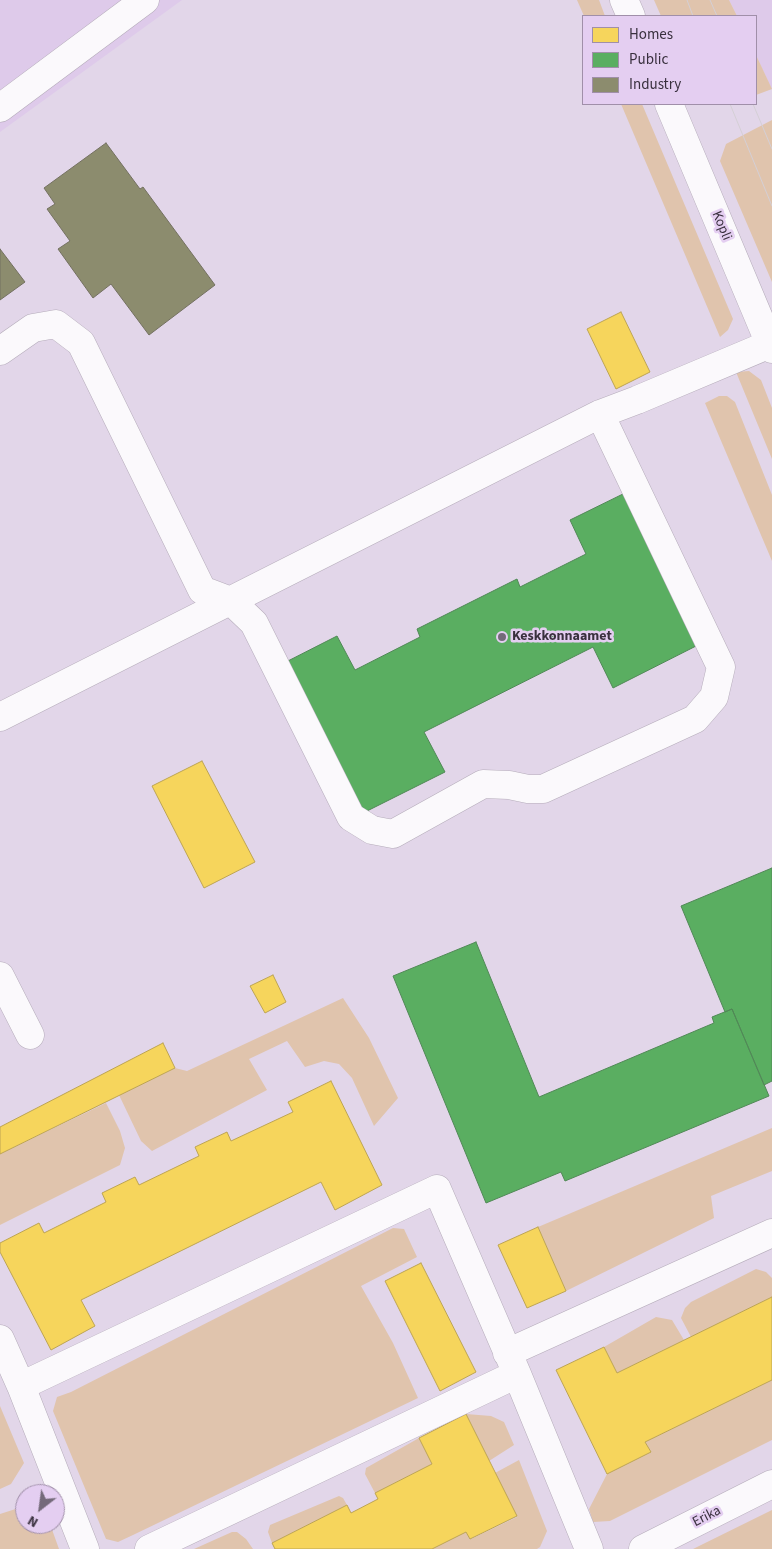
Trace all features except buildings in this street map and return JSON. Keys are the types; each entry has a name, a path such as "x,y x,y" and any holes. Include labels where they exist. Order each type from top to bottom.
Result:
{"street":[{"path":"0,108 145,0"},
{"path":"624,0 631,15"},
{"name":"Kopli","path":"669,105 771,346"},
{"path":"0,351 33,328 56,324 81,343 202,590 231,601 254,623 351,817 372,830 393,834 483,784 543,789 695,719 714,697 722,667 600,414"},
{"path":"0,717 600,414 771,346"},
{"path":"0,976 30,1035"},
{"path":"22,1386 437,1189 589,1549"},
{"path":"149,1549 772,1233"},
{"path":"0,1339 22,1386 85,1549"},
{"name":"Erika","path":"643,1549 772,1484"}],"shaded area":[{"path":"0,0 182,0 0,132"},
{"path":"577,0 599,0 605,15 584,15"},
{"path":"654,0 729,0 736,15 661,15"},
{"path":"729,0 772,0 772,90 757,57 757,15 736,15"},
{"path":"757,57 772,89 757,95"},
{"path":"621,105 642,105 733,319 728,330 720,337"},
{"path":"772,120 772,282 720,161 726,144"},
{"path":"749,371 761,380 772,408 772,459 736,372"},
{"path":"719,396 727,396 735,402 772,495 772,561 705,403"},
{"path":"343,998 369,1038 398,1098 374,1126 352,1078 339,1064 324,1061 305,1067 287,1041 249,1059 267,1090 152,1151 141,1141 119,1095 175,1068 187,1071"},
{"path":"106,1103 120,1131 125,1148 120,1165 0,1225 0,1154"},
{"path":"772,1128 772,1171 711,1196 714,1218 566,1291 538,1227"},
{"path":"393,1228 404,1229 417,1257 361,1286 393,1343 418,1398 118,1542 106,1539 53,1411 57,1397 71,1392"},
{"path":"756,1269 766,1272 772,1278 772,1297 691,1337 681,1318 685,1308 691,1302"},
{"path":"656,1317 672,1320 684,1340 617,1373 604,1347"},
{"path":"772,1380 772,1440 610,1521 593,1522 589,1509 607,1474 651,1452 645,1442"},
{"path":"0,1406 24,1463 11,1484 0,1489"},
{"path":"466,1414 491,1416 504,1422 514,1445 489,1461"},
{"path":"419,1438 432,1464 375,1493 365,1474 366,1468"},
{"path":"519,1460 547,1531 540,1547 537,1549 432,1549 466,1532 471,1539 517,1517 495,1473"},
{"path":"339,1496 343,1498 347,1505 272,1543 268,1532 270,1525"},
{"path":"15,1509 15,1534 54,1534 59,1549 0,1549 0,1514"},
{"path":"772,1510 772,1549 693,1549"},
{"path":"232,1532 237,1532 246,1539 253,1549 194,1549"}],"tram line":[{"path":"687,0 693,15"},
{"path":"710,0 717,15"},
{"path":"730,105 772,206"},
{"path":"753,105 772,149"}],"place":[{"name":"Keskkonnaamet","path":"502,637"}]}
